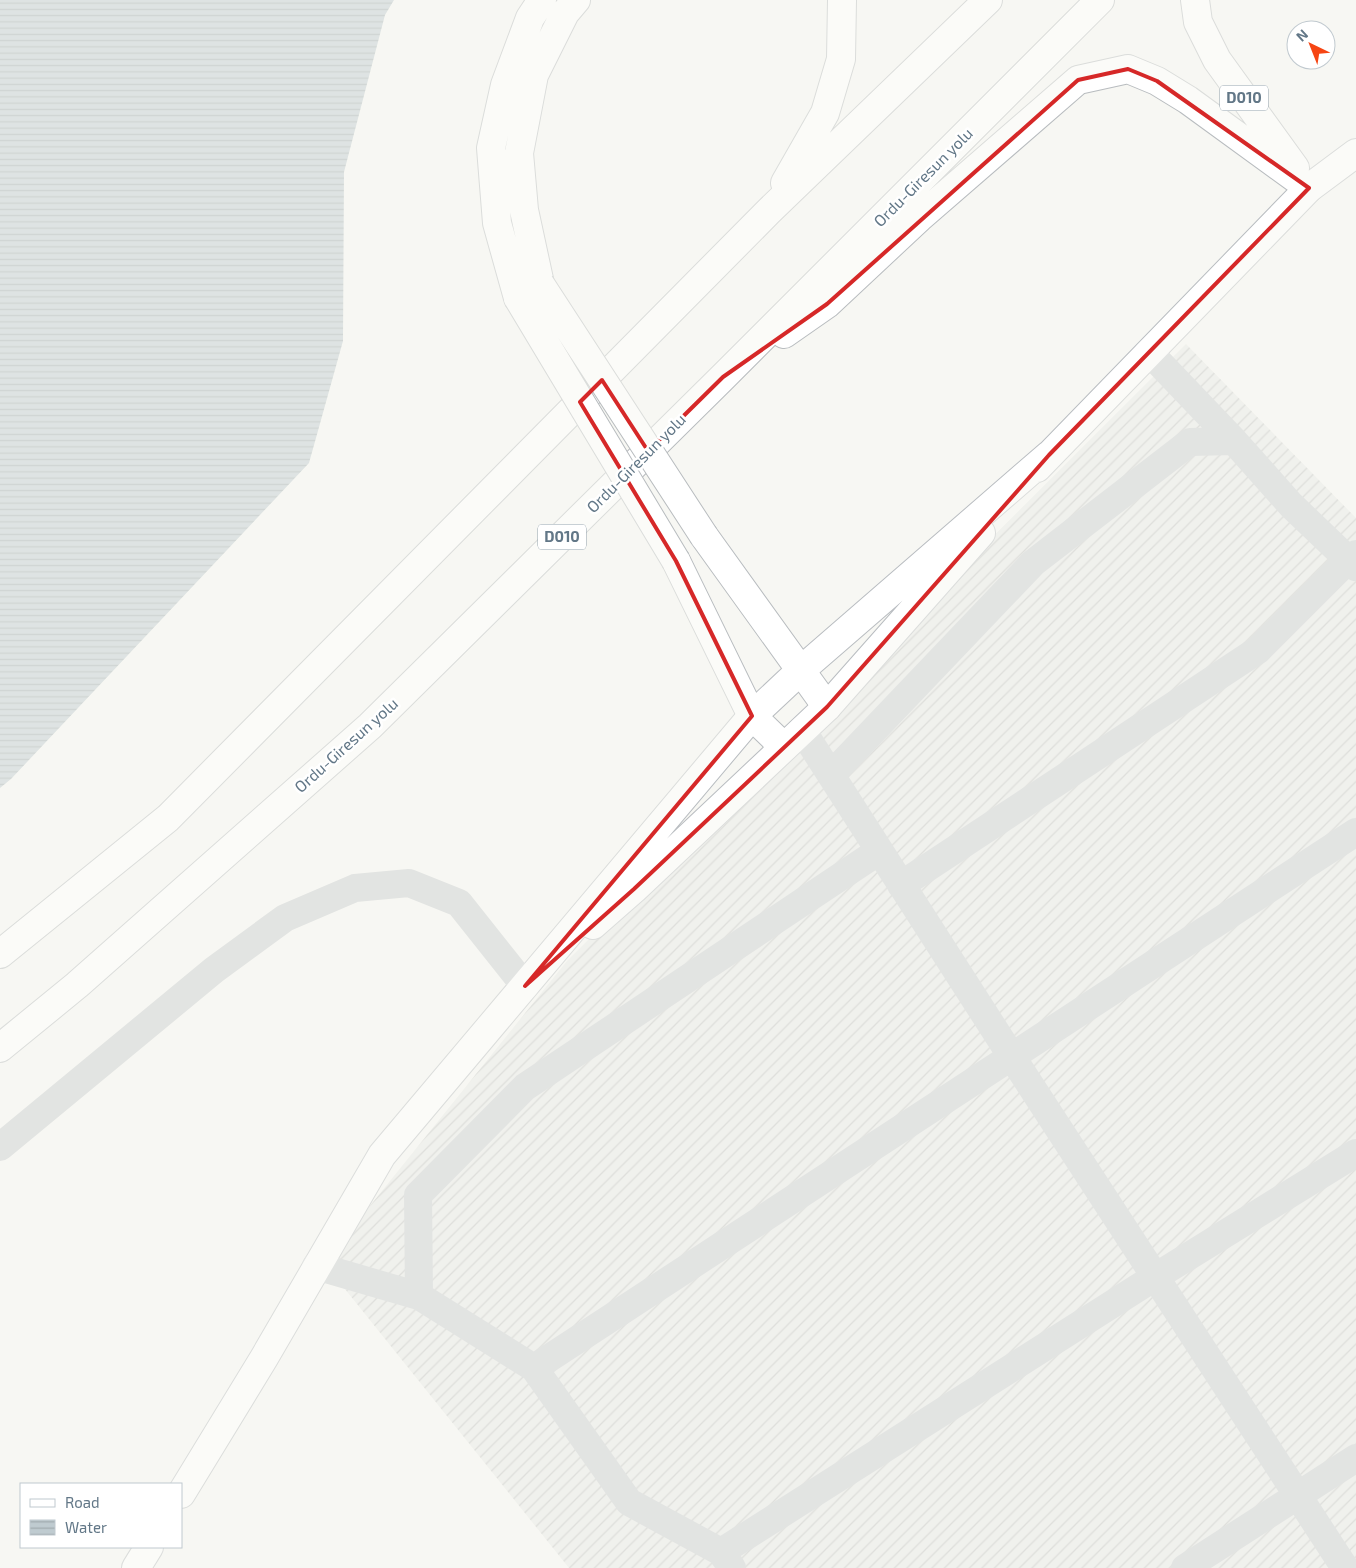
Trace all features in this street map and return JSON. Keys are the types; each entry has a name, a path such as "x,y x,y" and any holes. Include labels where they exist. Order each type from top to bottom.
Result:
{"main road":[{"path":"542,0 530,18 505,85 491,148 497,223 529,291 676,561 752,716 793,738"},
{"path":"576,0 565,13 534,75 519,153 529,291 827,707"},
{"path":"770,210 825,113 841,60 842,0"},
{"path":"0,954 168,818 770,210 988,0"},
{"name":"Ordu-Giresun yolu","path":"0,1048 77,985 370,726 1100,0"},
{"name":"D010","path":"1195,0 1198,22 1217,60 1310,188"},
{"path":"723,376 827,304 919,218 1078,80 1128,69 1157,81 1188,100 1310,188"},
{"path":"525,986 634,889 827,707 1049,454 1310,188 1356,153"},
{"path":"182,1492 264,1358 382,1155 752,716 800,671 1049,454"},
{"path":"136,1568 148,1548"}],"street":[{"path":"901,885 1258,650 1353,560 1291,505 1234,441 1149,352"},
{"path":"831,775 1032,562 1190,442 1234,441"},
{"path":"793,738 831,775 879,852 1345,1568"},
{"path":"534,1368 1356,832"},
{"path":"419,1296 418,1195 525,1087 879,852"},
{"path":"0,1147 214,970 285,918 356,888 410,883 459,903 525,986"},
{"path":"316,1266 419,1296 534,1368 629,1502 726,1560 1155,1277 1356,1153"},
{"path":"1185,1568 1356,1458"}],"highlighted area":[{"path":"1128,69 1157,81 1309,188 1049,455 827,707 634,889 525,986 752,716 676,561 580,402 602,380 648,451 723,377 827,304 1078,80"}],"shaded area":[{"path":"1186,344 1356,518 1356,1568 569,1568 324,1263 567,961"}],"water":[{"path":"0,0 394,0 385,15 344,172 343,341 309,463 11,779 0,788"}]}
